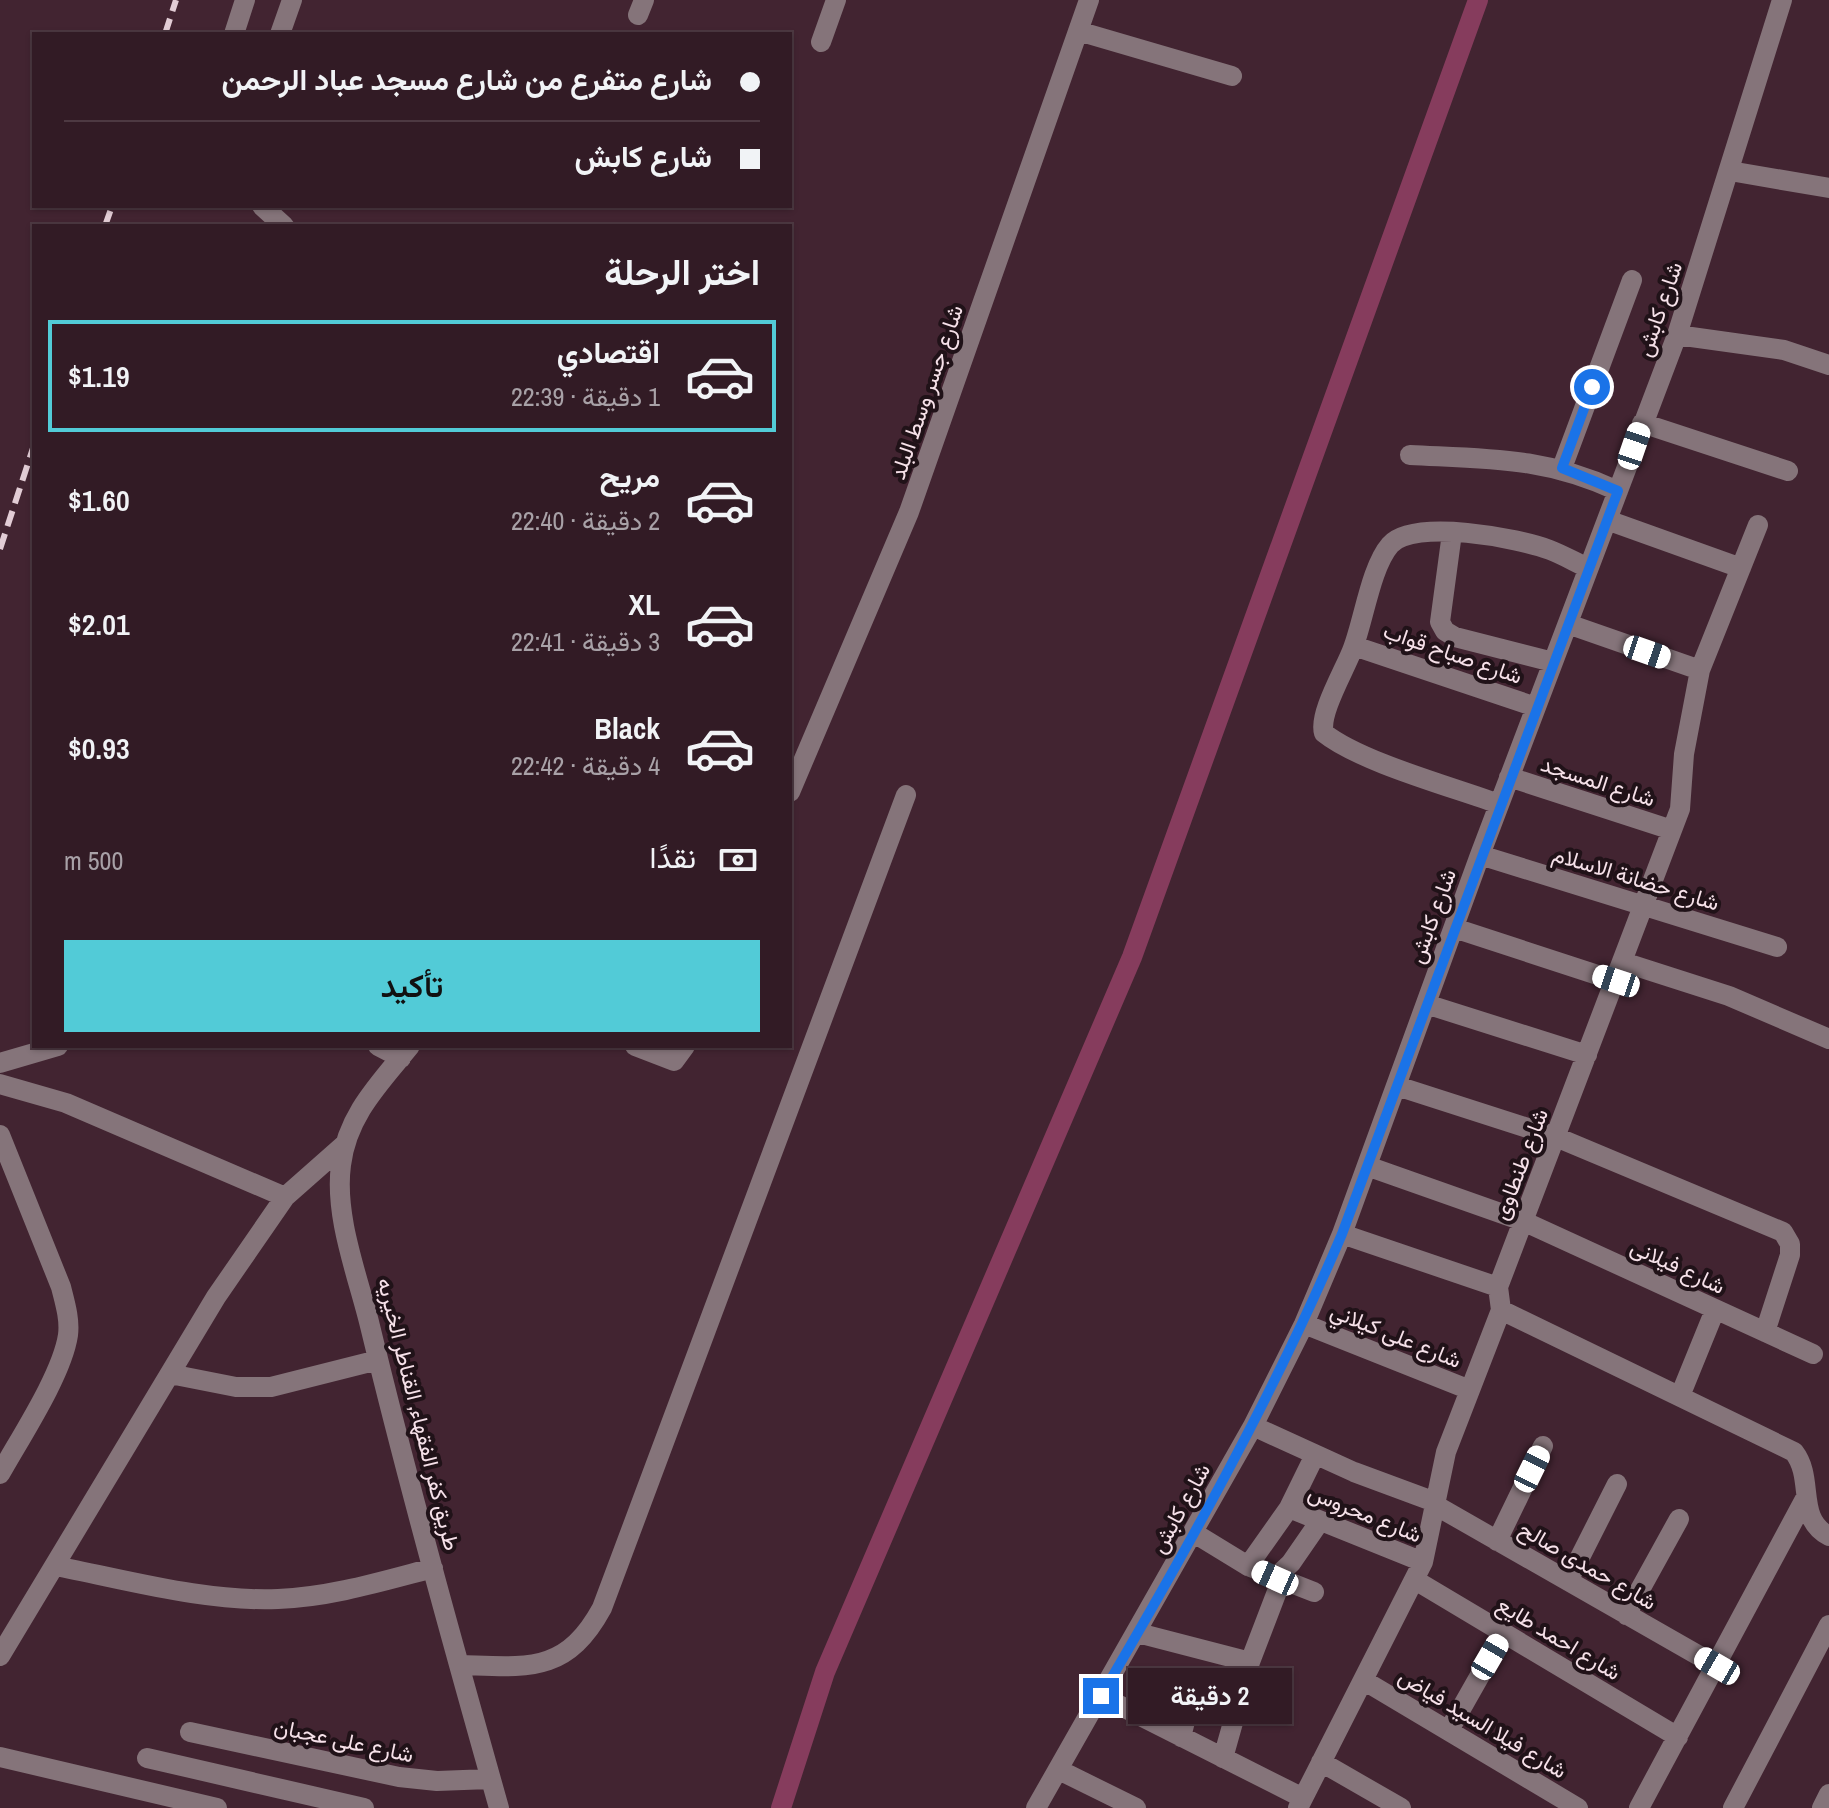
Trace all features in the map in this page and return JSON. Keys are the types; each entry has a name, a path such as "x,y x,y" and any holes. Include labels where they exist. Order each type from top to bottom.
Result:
{"street":[{"path":"235,32 245,0"},
{"path":"281,32 292,0"},
{"path":"821,42 836,0"},
{"name":"شارع جسر وسط البلد","path":"792,781 796,758 909,512 1089,0"},
{"name":"شارع كابش","path":"1036,1808 1253,1426 1304,1324 1342,1234 1509,777 1677,335 1782,0"},
{"path":"1078,31 1232,76"},
{"path":"1730,171 1829,188"},
{"path":"264,208 282,224"},
{"path":"1562,468 1632,280"},
{"path":"1677,335 1784,350 1829,365"},
{"path":"1642,423 1788,471"},
{"path":"1410,455 1537,463 1562,468 1618,491"},
{"path":"1607,520 1741,568"},
{"name":"شارع طنطاوى","path":"1300,1803 1419,1571 1446,1452 1501,1310 1498,1287 1680,809 1684,754 1700,670 1758,525"},
{"path":"1452,533 1440,622 1445,631 1455,637 1553,662"},
{"path":"1499,804 1385,763 1340,744 1324,733 1323,719 1354,646 1382,558 1390,544 1403,534 1452,533 1548,549 1588,568"},
{"path":"1568,624 1700,670"},
{"name":"شارع صباح قواب","path":"1354,646 1536,707"},
{"name":"شارع المسجد","path":"1509,777 1672,830"},
{"path":"461,1665 530,1667 557,1659 573,1649 589,1631 602,1608 906,795"},
{"name":"شارع حضانة الاسلام","path":"1480,855 1777,947"},
{"path":"1454,928 1729,996 1829,1039"},
{"path":"1426,1004 1587,1055"},
{"path":"0,1063 51,1048"},
{"path":"640,1048 674,1061 684,1048"},
{"name":"طريق كفر الفقهاء, القناطر الخيريه","path":"405,1052 365,1101 345,1144 340,1189 342,1211 378,1360 499,1808"},
{"path":"0,1084 66,1103 285,1197"},
{"path":"1397,1086 1556,1137 1783,1232 1790,1244 1790,1255 1765,1332"},
{"path":"0,1135 61,1287 67,1311 68,1336 34,1414 0,1474"},
{"path":"0,1656 216,1297 285,1197 345,1144"},
{"name":"شارع فيلانى","path":"1367,1166 1523,1221 1813,1354"},
{"path":"1342,1234 1498,1287"},
{"path":"1501,1310 1794,1452 1806,1473 1806,1497 1817,1530 1829,1536"},
{"path":"1680,1396 1715,1310"},
{"name":"شارع على كيلاني","path":"1304,1324 1470,1390"},
{"path":"170,1374 236,1387 271,1387 378,1360"},
{"name":"شارع حمدى صالح","path":"1253,1426 1435,1504 1717,1666"},
{"path":"1497,1541 1543,1446"},
{"path":"1248,1566 1289,1508 1315,1455"},
{"path":"1568,1581 1617,1484"},
{"path":"1639,1808 1806,1497"},
{"name":"شارع محروس","path":"1289,1508 1419,1571"},
{"path":"1626,1615 1679,1519"},
{"path":"1223,1758 1278,1579 1320,1521"},
{"path":"1194,1533 1248,1566 1314,1592"},
{"path":"55,1566 230,1597 278,1599 336,1592 433,1568"},
{"name":"شارع احمد طايع","path":"1419,1571 1504,1633 1678,1737"},
{"path":"1733,1808 1829,1625"},
{"path":"1138,1633 1250,1662"},
{"path":"1449,1730 1504,1633"},
{"name":"شارع فيلا السيد فياض","path":"1363,1680 1578,1808"},
{"path":"1101,1696 1223,1758 1300,1803"},
{"path":"1181,1737 1191,1698"},
{"name":"شارع على عجبان","path":"190,1732 399,1777 437,1781 490,1779"},
{"path":"0,1757 217,1808"},
{"path":"147,1758 364,1808"},
{"path":"1321,1762 1401,1808"},
{"path":"1059,1770 1136,1808"},
{"path":"1822,1808 1829,1794"}],"waterway":[{"path":"781,1808 825,1672 1132,957 1478,0"}],"railway":[{"path":"166,32 176,0"},
{"path":"106,224 111,208"},
{"path":"0,549 32,451"}],"route":[{"path":"1101,1696 1253,1426 1304,1324 1342,1234 1480,855 1618,491 1562,468 1592,387"}]}
